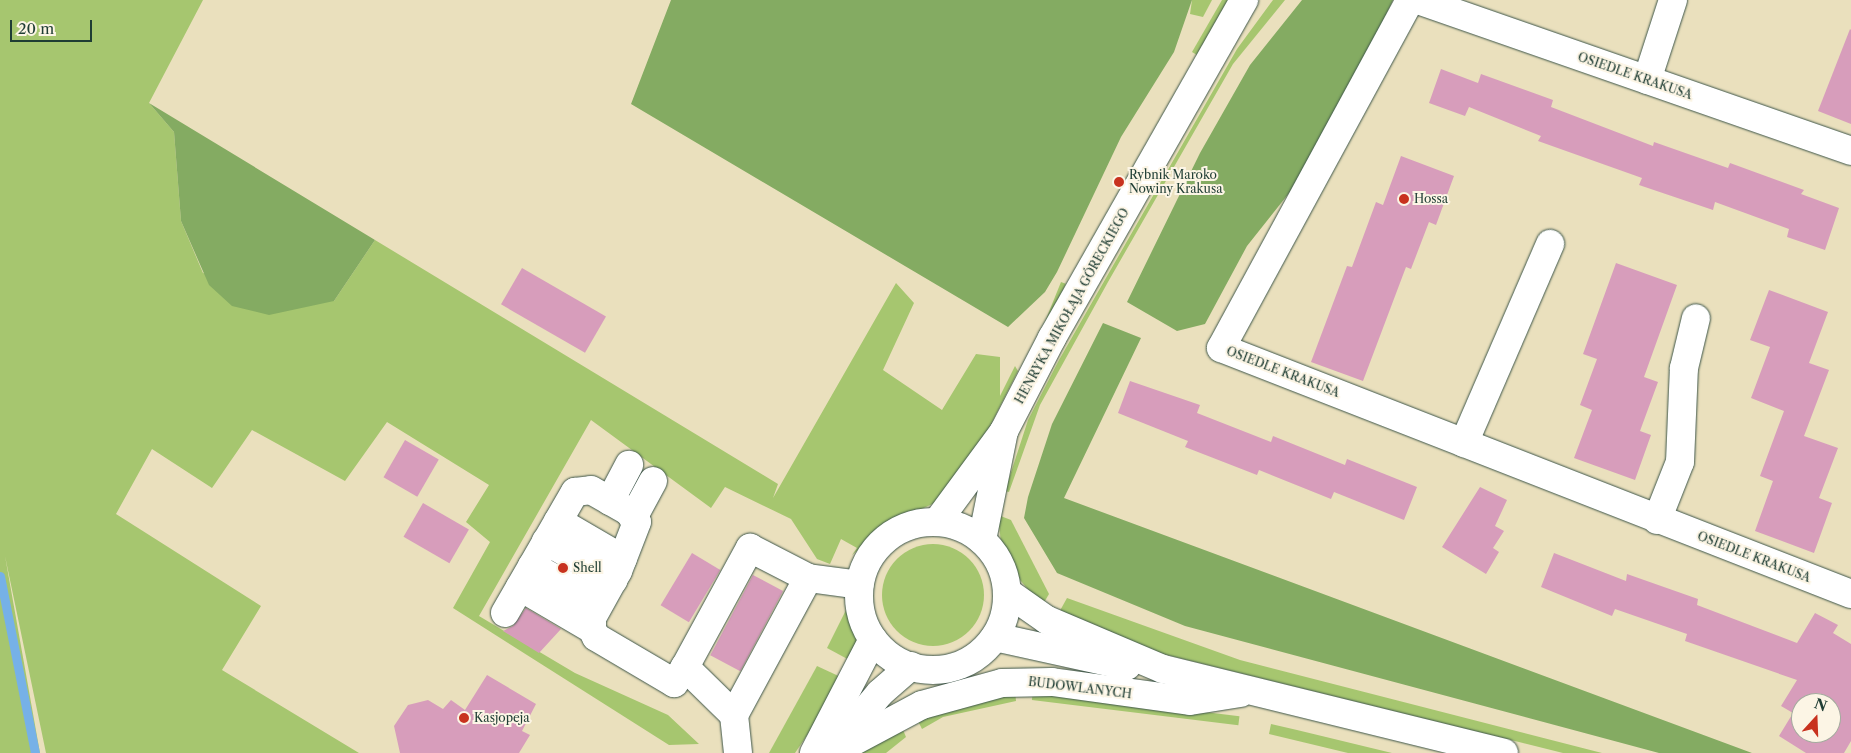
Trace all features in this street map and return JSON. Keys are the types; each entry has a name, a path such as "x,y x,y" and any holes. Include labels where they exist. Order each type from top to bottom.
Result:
{"street":[{"name":"HENRYKA MIKOŁAJA GÓRECKIEGO","path":"937,522 1004,431 1052,338 1244,0"},
{"name":"OSIEDLE KRAKUSA","path":"1410,0 1221,348 1657,520 1851,594"},
{"name":"OSIEDLE KRAKUSA","path":"1418,0 1851,151"},
{"path":"1647,80 1673,0"},
{"path":"1464,444 1550,244"},
{"path":"1657,520 1680,462 1684,368 1696,318"},
{"name":"HENRYKA MIKOŁAJA GÓRECKIEGO","path":"982,540 1004,431"},
{"path":"610,501 629,465"},
{"path":"633,518 654,481"},
{"path":"505,613 552,531 582,488 610,501 637,522 592,629"},
{"path":"937,522 961,527 982,540 998,560 1008,592 1006,611 995,637 975,657 958,666 939,670 911,666 886,653 873,639 861,613 860,585 869,559 886,538 910,525 937,522"},
{"path":"552,531 612,581"},
{"path":"526,576 592,629 596,637 674,683 685,668 750,548 808,578 860,585"},
{"path":"526,576 612,581"},
{"path":"738,753 734,715 808,578"},
{"name":"BUDOWLANYCH","path":"1008,592 1042,617 1163,669 1504,753"},
{"path":"995,637 1112,665 1163,669"},
{"path":"814,753 873,639"},
{"path":"831,753 880,693 911,666"},
{"path":"685,668 734,715"},
{"name":"BUDOWLANYCH","path":"831,753 922,705 1002,683 1052,682 1190,701 1254,691"}],"green space":[{"path":"0,0 203,0 149,103 174,132 181,221 203,273 334,301 375,240 778,484 773,498 896,283 914,303 883,370 942,410 976,354 1000,357 1000,396 1015,366 1018,371 982,442 941,500 887,525 852,555 857,548 841,539 830,564 817,559 791,519 725,487 711,508 591,420 479,616 575,673 668,715 699,744 669,745 453,608 490,542 466,522 489,485 387,422 345,481 252,430 212,488 152,449 116,514 261,606 222,670 359,753 46,753 5,556 40,753 0,753"},
{"path":"671,0 1192,0 1174,52 1121,137 1057,272 1045,292 1008,327 631,104"},
{"path":"1192,0 1212,0 1203,17 1190,14"},
{"path":"1222,0 1228,0 1197,55 1192,52"},
{"path":"1273,0 1285,0 1233,64 1108,282 1040,405 1009,492 1005,491 1028,420 1059,360 1237,49"},
{"path":"1302,0 1393,0 1341,111 1301,178 1247,246 1205,324 1177,331 1127,302 1200,153 1250,65"},
{"path":"149,103 375,240 334,301 269,315 232,306 209,285 181,221 174,132"},
{"path":"1061,282 1066,284 1039,351 1034,349"},
{"path":"1103,323 1141,338 1064,498 1752,753 1659,753 1185,626 1057,573 1024,518 1028,497 1052,424"},
{"path":"998,515 1011,520 1049,594 1042,606 1015,574 1001,543"},
{"path":"933,544 952,548 969,559 980,576 984,595 980,614 969,631 952,642 933,646 914,642 897,631 886,614 882,595 886,576 897,559 914,548"},
{"path":"1067,598 1240,660 1602,753 1563,753 1155,652 1057,616"},
{"path":"847,608 857,641 853,662 827,648"},
{"path":"817,666 845,679 795,753 769,753"},
{"path":"1015,691 1016,701 943,717 922,729 916,717"},
{"path":"1033,691 1239,716 1238,725 1032,700"},
{"path":"1271,724 1392,753 1348,753 1269,734"},
{"path":"901,725 906,737 886,753 859,753"}],"building":[{"path":"1851,30 1851,124 1818,111"},
{"path":"1441,69 1478,83 1481,74 1553,100 1551,107 1653,146 1654,142 1728,168 1730,163 1804,190 1801,194 1839,208 1825,250 1787,237 1789,229 1715,202 1713,210 1639,185 1642,178 1538,141 1541,136 1469,107 1465,116 1429,103"},
{"path":"1401,156 1454,176 1436,225 1429,222 1411,269 1406,267 1363,381 1311,362 1347,266 1352,267 1376,202 1383,205"},
{"path":"1616,263 1677,285 1644,377 1658,382 1640,431 1651,435 1635,480 1574,458 1592,410 1580,405 1597,359 1583,354"},
{"path":"522,268 606,316 585,353 501,304"},
{"path":"1769,290 1828,312 1809,363 1829,370 1804,436 1838,448 1819,498 1832,503 1814,553 1755,531 1773,481 1760,476 1784,411 1751,398 1770,347 1750,340"},
{"path":"1130,381 1200,405 1197,413 1271,442 1273,436 1345,465 1347,459 1417,487 1404,520 1334,492 1331,499 1259,470 1257,475 1185,447 1188,441 1118,413"},
{"path":"405,440 439,460 417,497 384,477"},
{"path":"1480,487 1507,500 1495,526 1504,531 1493,548 1499,552 1486,574 1442,547"},
{"path":"423,503 469,530 449,563 404,537"},
{"path":"692,553 720,570 689,622 661,605"},
{"path":"1554,553 1626,581 1627,574 1698,599 1697,605 1797,643 1815,613 1838,625 1833,633 1851,644 1851,741 1844,753 1806,753 1779,736 1791,716 1791,743 1841,743 1841,693 1791,693 1791,712 1781,706 1797,680 1685,641 1687,634 1615,609 1612,616 1541,587"},
{"path":"753,575 783,591 740,671 710,655"},
{"path":"526,608 561,629 539,653 503,631 513,626"},
{"name":"Kasjopeja","path":"487,675 536,704 522,731 530,735 519,753 400,753 394,726 408,705 428,700 443,709 451,700 465,710"}],"waterway":[{"path":"0,576 35,753"}],"place":[{"name":"Rybnik Maroko Nowiny Krakusa","path":"1119,182"},
{"name":"Hossa","path":"1404,199"},
{"name":"Shell","path":"563,568"},
{"name":"Kasjopeja","path":"464,718"}]}
